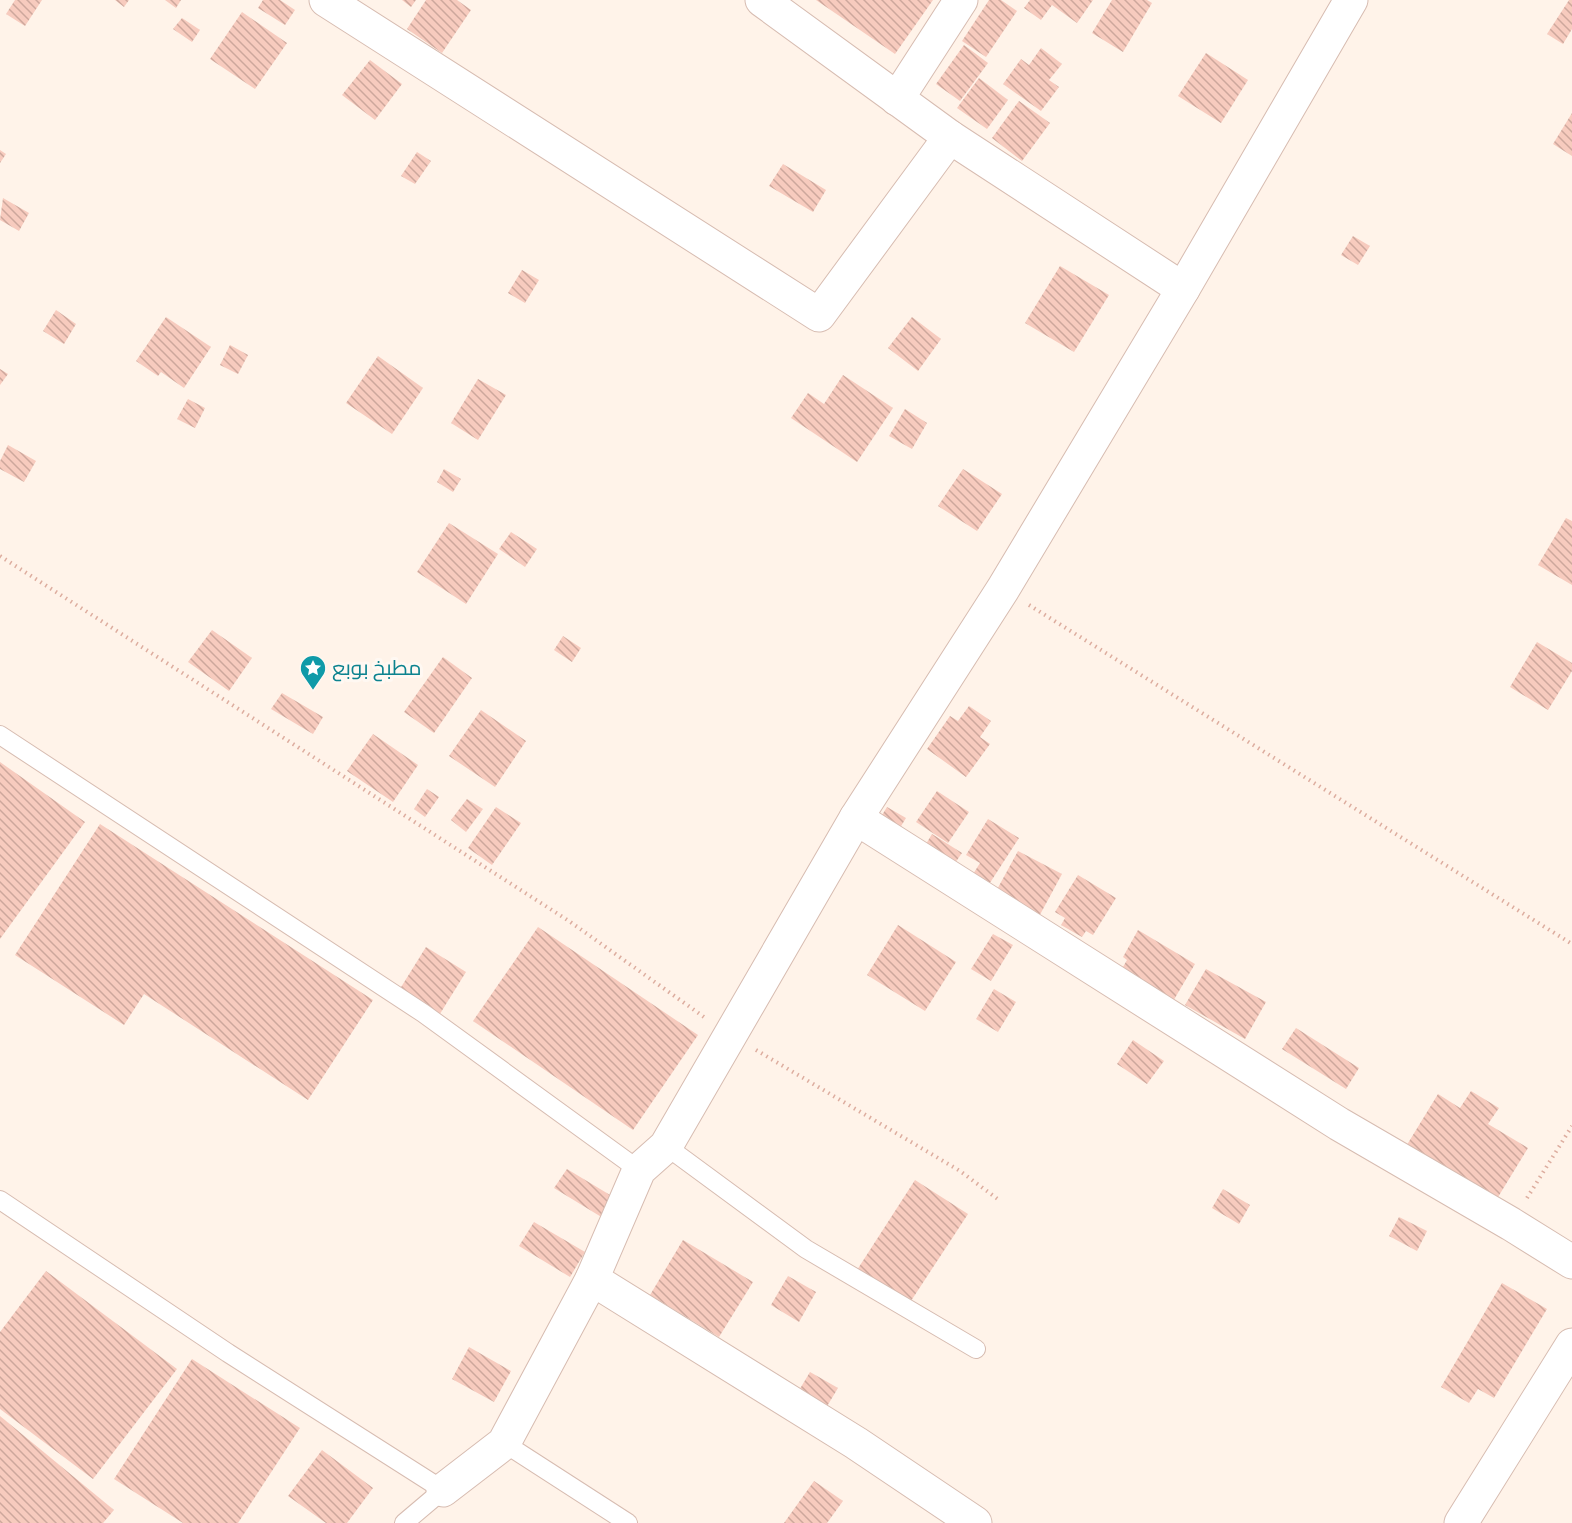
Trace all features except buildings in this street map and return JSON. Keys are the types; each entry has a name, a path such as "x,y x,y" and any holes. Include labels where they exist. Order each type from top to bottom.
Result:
{"street":[{"path":"326,0 819,315 950,137"},
{"path":"762,0 950,137 1183,289"},
{"path":"897,99 961,0"},
{"path":"443,1490 504,1443 592,1279 639,1170 666,1146 856,818 1003,589 1183,289 1351,0"},
{"path":"856,818 1339,1125 1511,1224 1572,1262"},
{"path":"592,1279 855,1443 975,1523"},
{"path":"1461,1523 1572,1345"}],"lane":[{"path":"0,735 423,1013 639,1170"},
{"path":"666,1146 806,1249 976,1349"},
{"path":"0,1200 228,1353 443,1490 404,1523"},
{"path":"504,1443 628,1523"}],"path":[{"path":"0,556 569,921 730,1035 960,1171 999,1200"},
{"path":"1003,589 1572,944"},
{"path":"1511,1224 1572,1126"}],"place":[{"name":"مطبخ بوبع","path":"313,691"}]}
